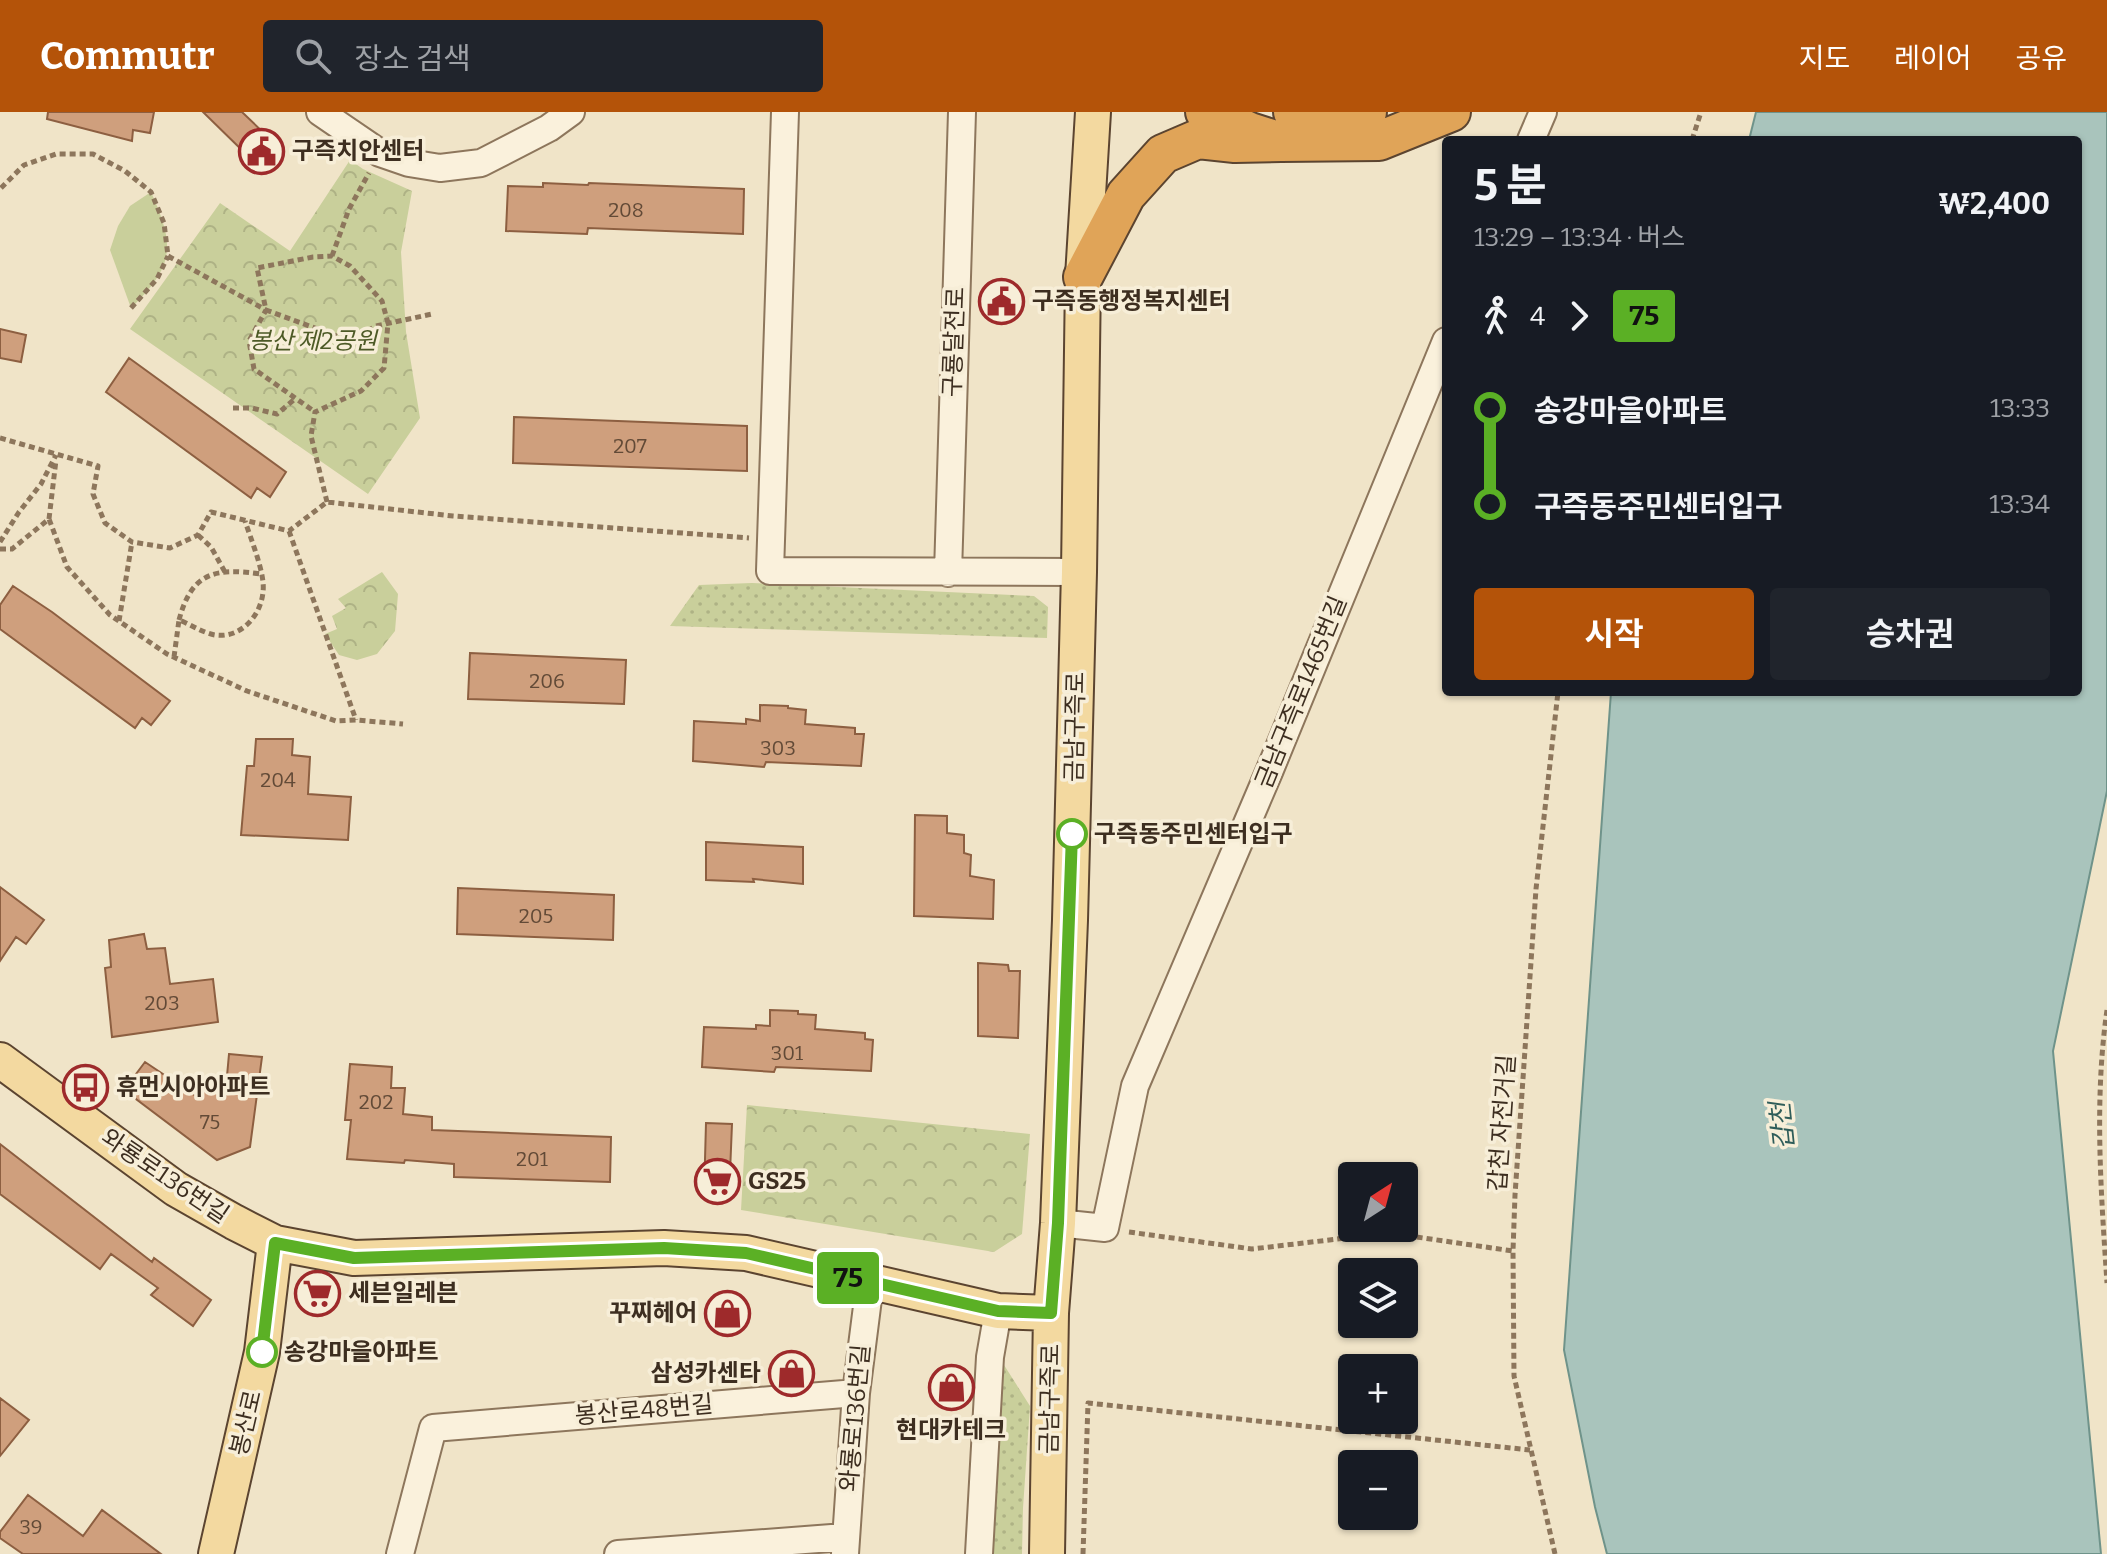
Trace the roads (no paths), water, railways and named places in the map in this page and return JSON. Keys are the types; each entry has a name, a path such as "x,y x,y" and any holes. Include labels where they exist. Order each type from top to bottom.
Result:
{"highway":[{"path":"1205,112 1250,132 1367,112"},
{"path":"1083,277 1126,195 1163,154 1198,139 1235,143 1287,127 1379,141 1451,112"}],"main road":[{"name":"금남구즉로","path":"1047,1554 1051,1313 1058,1223 1070,920 1083,277 1093,112"},
{"name":"와룡로136번길","path":"0,1060 176,1189 275,1243 354,1258 664,1248 746,1253 998,1311 1051,1313"},
{"name":"봉산로","path":"216,1554 262,1352 275,1243"}],"street":[{"path":"320,112 380,153 409,163 440,168 481,163 549,128 571,112"},
{"path":"785,112 770,571 1079,572"},
{"name":"구룡달전로","path":"948,573 962,112"},
{"path":"1533,136 1543,112"},
{"name":"금남구즉로1465번길","path":"1058,1223 1105,1228 1135,1086 1269,772 1442,351"},
{"name":"와룡로136번길","path":"845,1546 856,1393 870,1283"},
{"path":"979,1554 990,1357 998,1311"},
{"name":"봉산로48번길","path":"400,1554 433,1428 856,1393"},
{"path":"618,1554 845,1546"}],"water":[{"name":"갑천","path":"1756,112 2107,112 2107,791 2053,1051 2101,1554 1607,1554 1595,1507 1564,1350 1611,696 2082,696 2082,136 1750,136"}],"place":[{"name":"구즉치안센터","path":"261,151"},
{"name":"구즉동행정복지센터","path":"1001,301"},
{"name":"구즉동주민센터입구","path":"1072,834"},
{"name":"휴먼시아아파트","path":"85,1087"},
{"name":"GS25","path":"717,1181"},
{"name":"세븐일레븐","path":"317,1293"},
{"name":"꾸찌헤어","path":"728,1313"},
{"name":"송강마을아파트","path":"262,1352"},
{"name":"삼성카센타","path":"792,1373"},
{"name":"현대카테크","path":"951,1388"}],"park label":[{"name":"봉산 제2공원","path":"313,341"}]}
